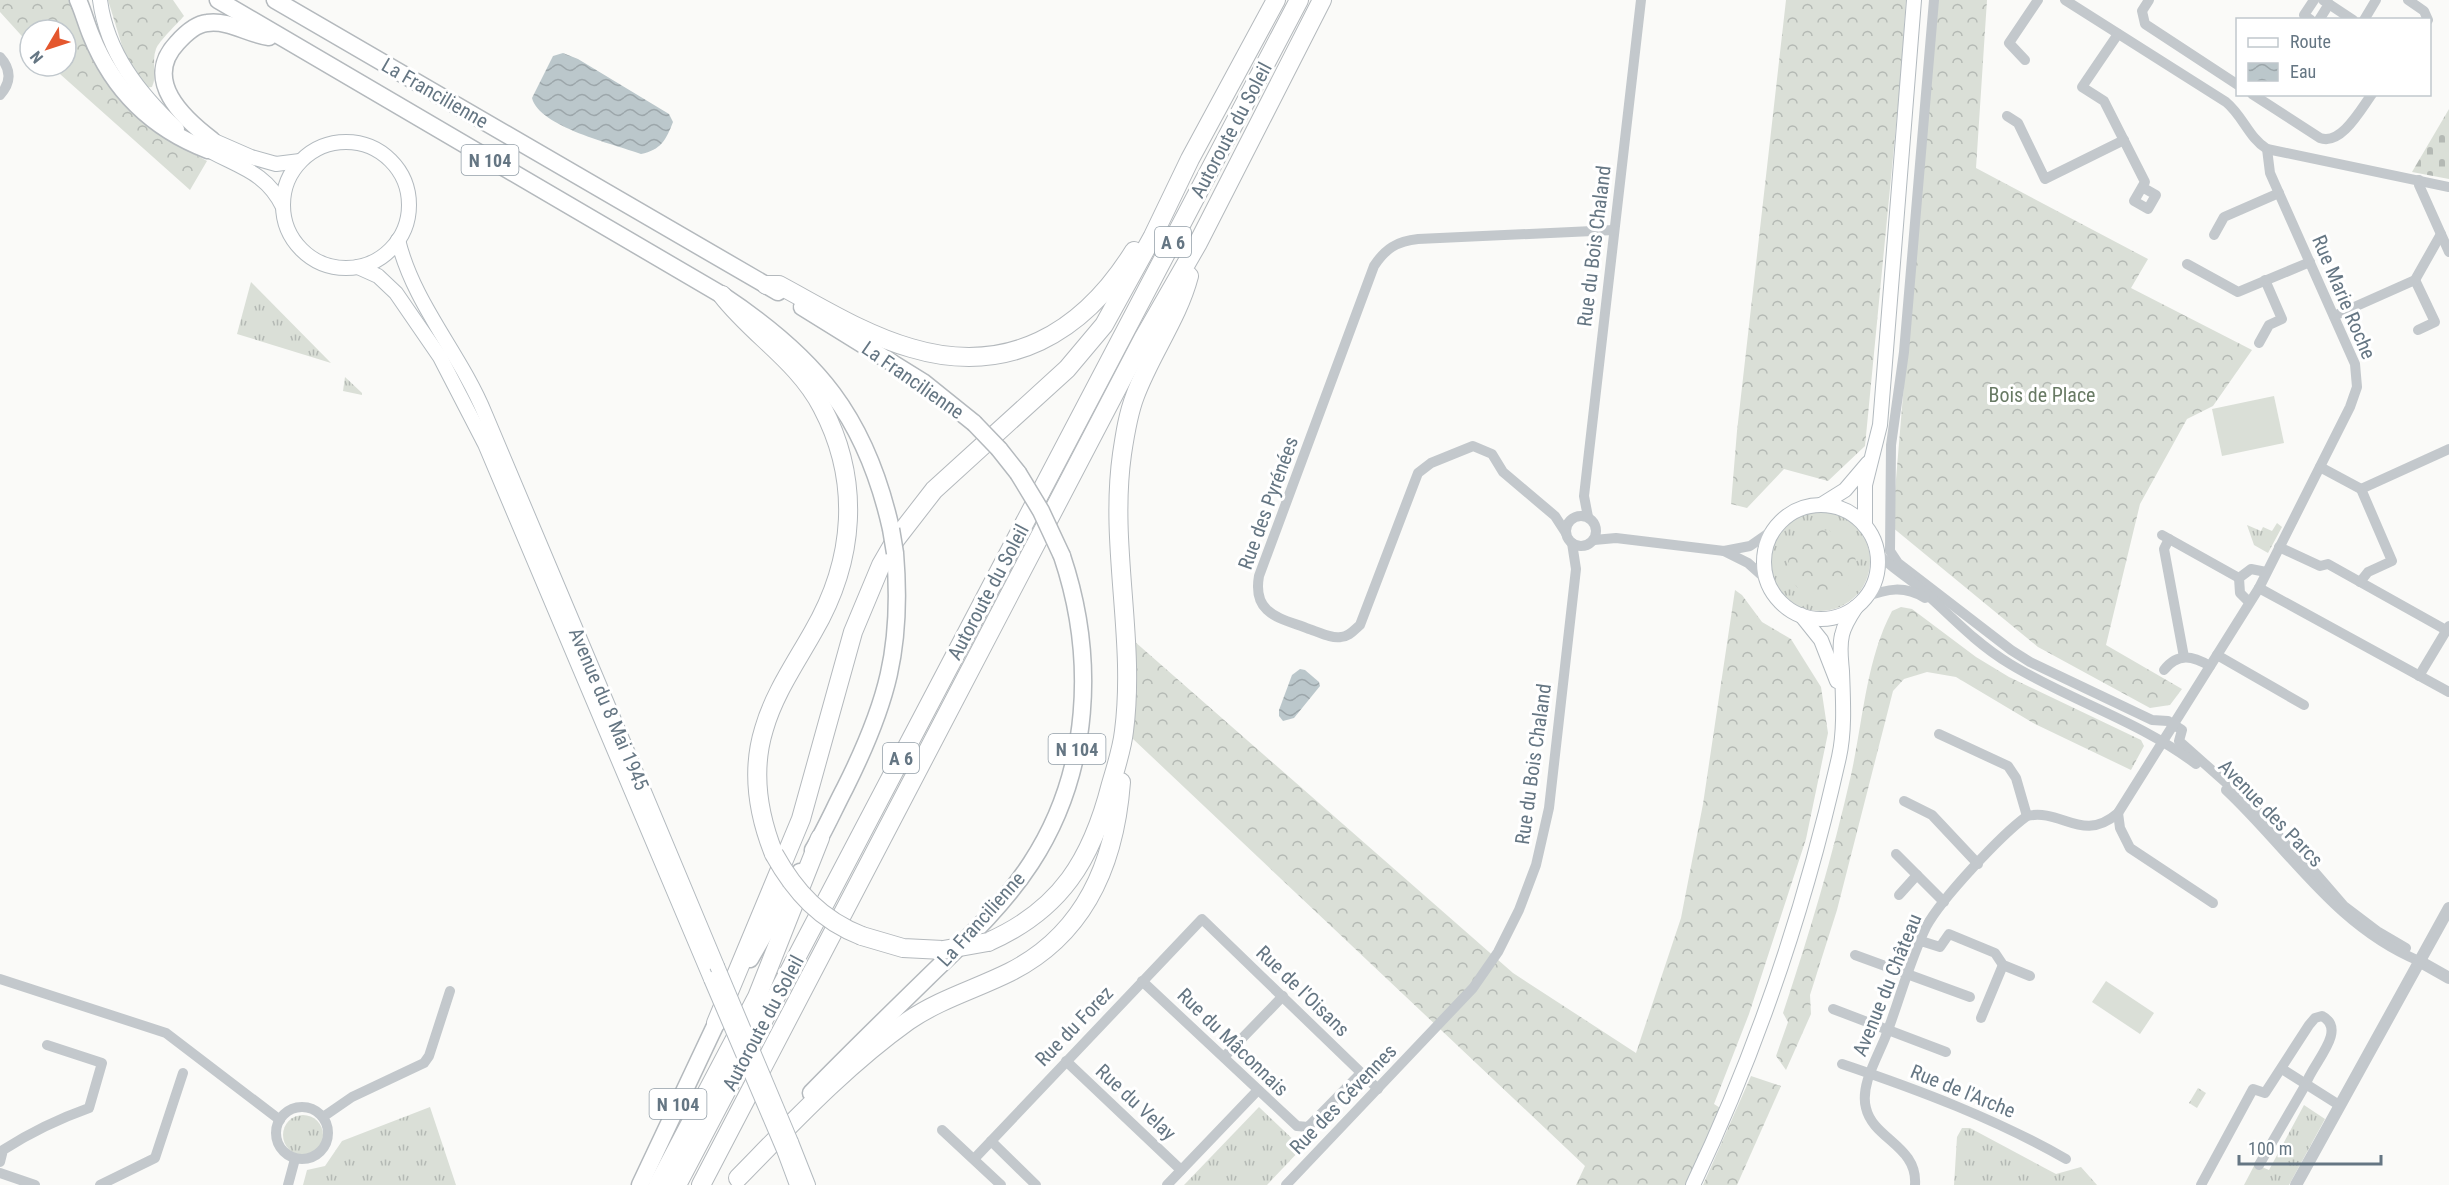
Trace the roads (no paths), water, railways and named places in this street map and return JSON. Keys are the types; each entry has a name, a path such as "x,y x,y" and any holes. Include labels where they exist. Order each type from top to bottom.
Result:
{"highway":[{"path":"78,0 104,64 124,94 152,120 181,140 210,145"},
{"name":"La Francilienne","path":"218,0 723,295 782,337 808,362 831,390 867,452 891,529 895,553 897,628 886,690 864,749 820,838 716,1023 640,1185"},
{"name":"La Francilienne","path":"275,0 766,285 915,376 974,423 999,449 1041,511 1062,556 1082,638 1084,694 1080,733 1072,770 1044,841 1018,882 986,920 791,1113 735,1181"},
{"path":"716,1023 801,819 853,632 881,565 903,530 934,490 1048,387 1093,339 1123,292 1190,159 1276,0"},
{"name":"Autoroute du Soleil","path":"677,1185 1299,0"},
{"name":"Autoroute du Soleil","path":"701,1185 1144,337 1198,243 1322,0"},
{"path":"210,145 175,108 166,87 165,66 172,48 186,33 204,23 224,22 261,36 286,39"},
{"path":"766,285 779,285 858,327 892,342 934,354 977,357 1021,349 1063,330 1100,296 1131,255 1190,159"},
{"path":"735,1181 829,1086 890,1034 937,1004 1027,963 1054,943 1072,924 1098,883 1114,835 1124,732 1125,664 1118,511 1122,453 1135,395 1187,286 1198,243"},
{"path":"723,295 740,319 786,358 815,395 834,434 848,486 849,531 836,584 822,616 777,697 761,740 757,786 763,824 774,854 786,875 809,903 839,926 862,936 910,949 943,950 988,942 1013,930 1039,912 1060,893 1080,866 1102,817 1124,732"},
{"path":"658,1185 757,997 820,838"}],"main road":[{"name":"Avenue du 8 Mai 1945","path":"100,0 114,48 128,75 151,104 178,130 210,145 276,164 300,161"},
{"name":"Avenue du 8 Mai 1945","path":"106,0 117,38 130,67 151,96 210,145 259,176 275,190 283,207 291,236 301,249 315,260 331,266 358,267 373,262 387,253 398,240 409,208 407,192 401,176 391,162 378,151 363,144 346,142 329,144 300,161 287,183 283,207"},
{"path":"1865,526 1865,485 1880,425 1914,0"},
{"name":"Avenue du 8 Mai 1945","path":"398,240 403,262 416,290 484,410 717,966 788,1146 797,1185"},
{"name":"Avenue du 8 Mai 1945","path":"358,267 378,276 396,293 440,357 485,444 711,979 808,1185"},
{"path":"1821,505 1845,490 1874,453"},
{"path":"1693,1185 1749,1059 1785,957 1816,856 1840,753 1843,704 1840,643 1846,622 1876,576 1877,552 1865,526 1857,517 1840,508 1821,505 1805,507 1790,514 1773,530 1764,555 1767,580 1778,599 1801,615 1816,631 1826,649 1843,704"},
{"path":"1801,615 1832,618 1861,602"}],"street":[{"name":"Rue du Bois Chaland","path":"1569,538 1567,527 1574,518 1584,496 1641,0"},
{"path":"1934,0 1904,352 1891,445 1890,551 1898,563 1925,581 1971,622 2030,662 2151,720 2172,724 2182,730 2179,741 2259,812 2293,853 2306,862 2344,906 2377,931 2406,948"},
{"path":"2025,60 2009,43 2038,0"},
{"path":"2065,0 2226,102 2238,112 2253,138 2267,149 2449,187"},
{"path":"2149,0 2142,11 2145,24 2236,84"},
{"path":"2308,18 2304,15 2314,0"},
{"path":"2365,18 2376,0"},
{"path":"2409,0 2424,11 2427,18"},
{"path":"2320,18 2326,2 2350,18"},
{"path":"2118,34 2082,87 2104,101 2145,182 2142,187"},
{"path":"0,57 9,73 6,89 0,95"},
{"path":"2255,96 2320,138 2329,140 2339,135 2370,96"},
{"path":"2007,116 2018,123 2045,179 2124,140"},
{"name":"Rue Marie Roche","path":"2162,740 2259,588 2320,467 2357,387 2355,364 2270,173 2267,149"},
{"path":"2419,180 2419,185 2449,252"},
{"path":"2214,235 2224,217 2279,193"},
{"name":"Rue des Pyrénées","path":"1569,538 1555,516 1512,481 1492,454 1473,446 1426,466 1418,473 1360,625 1351,633 1341,638 1329,636 1275,616 1258,599 1259,576 1379,258 1393,245 1418,239 1614,230"},
{"path":"2334,316 2415,280 2441,234"},
{"path":"2187,264 2238,292 2310,262"},
{"path":"2259,343 2269,325 2282,319 2265,280"},
{"path":"2415,280 2435,322 2418,330"},
{"path":"2361,489 2449,448"},
{"path":"2320,467 2361,489 2392,561 2368,572 2360,582"},
{"name":"Rue du Bois Chaland","path":"1584,496 1591,521 1590,542"},
{"name":"Rue des Pyrénées","path":"1555,516 1591,521"},
{"path":"1591,521 1616,538"},
{"path":"1575,569 1569,538 1590,542 1616,538 1724,551 1750,546 1773,530"},
{"path":"2184,657 2164,549 2165,537 2239,578"},
{"path":"1575,569 1590,542"},
{"path":"2279,547 2320,566 2328,564 2448,628 2420,676"},
{"path":"1724,551 1748,563 1767,580"},
{"name":"Avenue des Parcs","path":"1877,552 1885,562 1920,588 1982,646 2011,665 2162,740 2205,771 2336,908 2375,939 2449,978"},
{"name":"Rue du Bois Chaland","path":"1426,1039 1473,988 1498,952 1519,910 1533,873 1549,808 1575,569"},
{"path":"2239,578 2251,569 2266,572"},
{"path":"2239,578 2240,593 2249,602"},
{"path":"2259,588 2449,692"},
{"name":"Avenue des Parcs","path":"1861,602 1889,589 1901,589 1916,593 1937,606"},
{"path":"2217,655 2304,705"},
{"path":"2164,670 2173,660 2184,657 2197,658 2210,666"},
{"path":"1939,734 2008,766 2016,778 2027,816 2045,816 2083,827 2110,819 2118,813 2162,740"},
{"path":"1904,801 1932,815 1978,864"},
{"path":"1916,822 1920,809"},
{"path":"2118,813 2120,828 2130,848 2213,903"},
{"name":"Avenue du Château","path":"1915,1185 1916,1173 1908,1157 1867,1113 1865,1094 1871,1074 1921,940 1944,902 1978,864 2027,816"},
{"path":"1896,854 1944,902"},
{"path":"1899,895 1917,875"},
{"path":"2296,1185 2449,908"},
{"name":"Rue du Forez","path":"974,1159 1202,919"},
{"name":"Rue de l'Oisans","path":"1202,919 1378,1089"},
{"path":"1921,940 1940,947 1949,934 1995,953 2003,965 2030,976"},
{"path":"1855,955 1970,997"},
{"path":"1981,1018 2003,965"},
{"path":"0,979 166,1033 279,1120"},
{"name":"Rue du Mâconnais","path":"1142,981 1257,1090 1301,1128"},
{"path":"323,1117 352,1097 424,1063 429,1056 450,991"},
{"path":"1224,1057 1283,996"},
{"path":"1833,1009 1946,1052"},
{"path":"2200,1185 2253,1089 2265,1093 2314,1018 2322,1016 2329,1019 2333,1028 2332,1038 2309,1073 2306,1084 2259,1165"},
{"name":"Rue des Cévennes","path":"1286,1185 1426,1039"},
{"path":"0,1162 3,1150 19,1140 55,1120 89,1108 102,1063 47,1045"},
{"name":"Rue du Velay","path":"1066,1061 1181,1170"},
{"name":"Rue de l'Arche","path":"1842,1064 1977,1114 2026,1136 2066,1159"},
{"path":"2282,1069 2339,1105"},
{"path":"100,1185 155,1158 183,1073"},
{"name":"Rue des Cévennes","path":"1301,1128 1308,1127 1316,1120 1361,1073"},
{"path":"1167,1185 1257,1090"},
{"path":"298,1107 314,1110 323,1117 328,1130 325,1147 312,1158 295,1159 288,1156 278,1144 276,1136 279,1120 284,1114 298,1107"},
{"path":"942,1130 1001,1185"},
{"path":"991,1141 1036,1185"},
{"path":"288,1185 295,1159"},
{"path":"0,1173 35,1185"}],"water":[{"path":"563,53 578,59 669,114 673,122 662,143 653,150 641,154 596,140 548,118 532,98 553,56"},
{"path":"1300,669 1305,670 1319,682 1320,686 1294,718 1283,721 1279,716 1279,710 1292,675"}],"park label":[{"name":"Bois de Place","path":"2042,395"}]}
